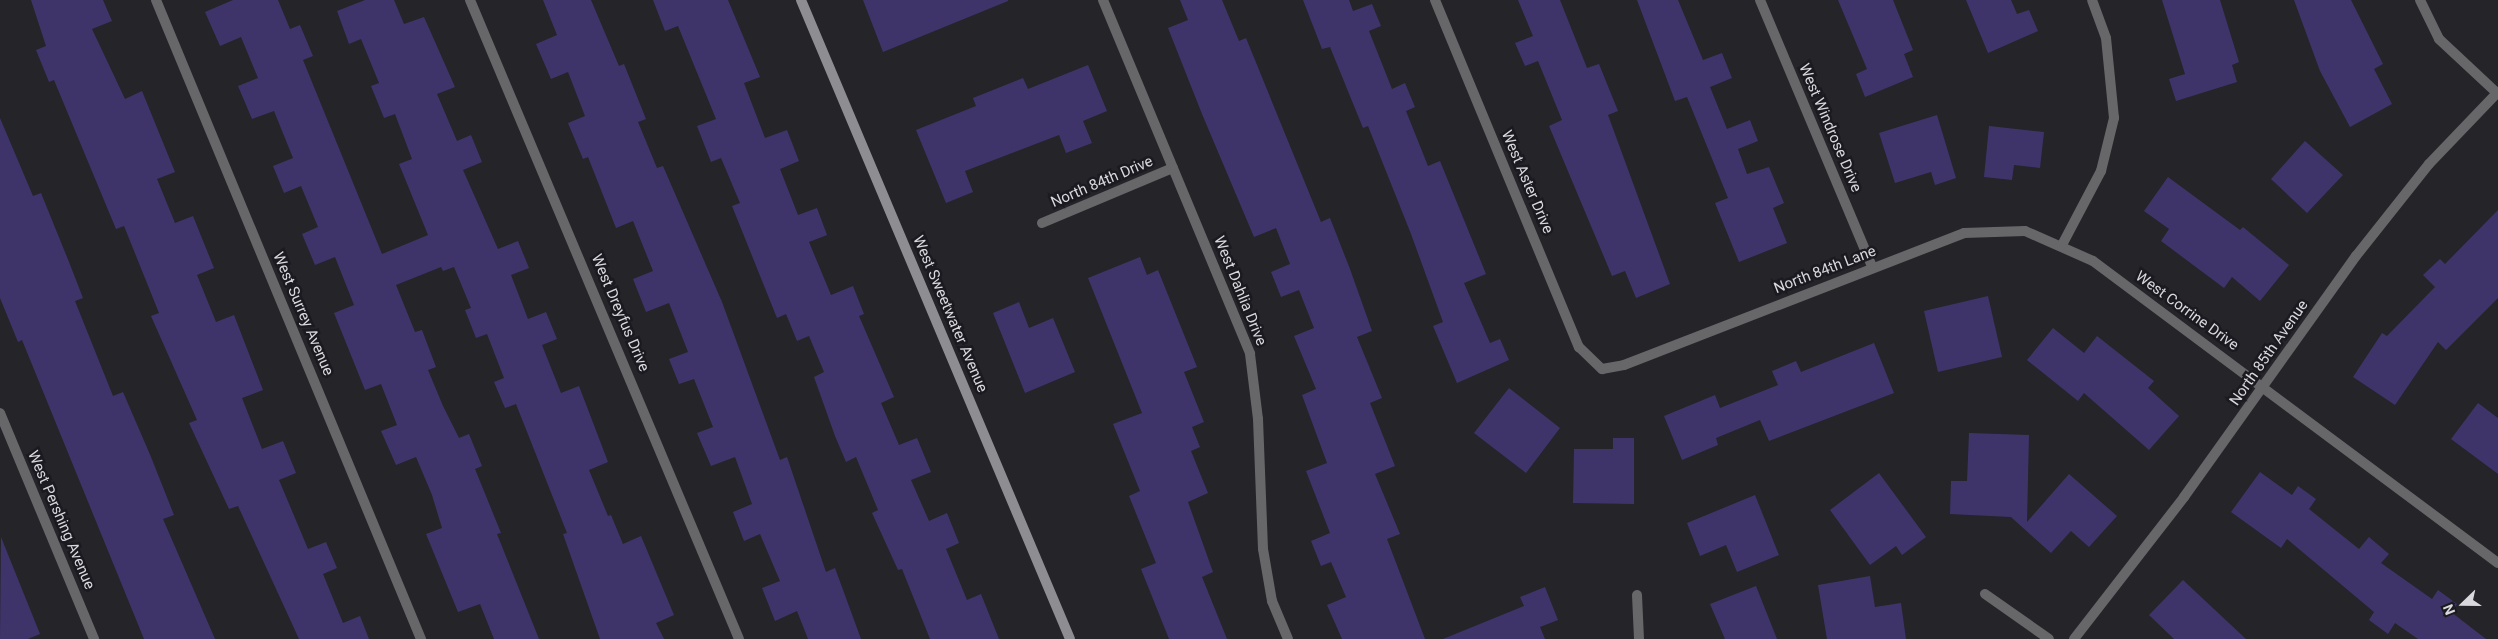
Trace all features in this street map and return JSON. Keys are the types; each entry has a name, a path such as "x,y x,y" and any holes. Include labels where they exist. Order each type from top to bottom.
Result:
{"street":[{"name":"West Surrey Avenue","path":"156,0 421,639"},
{"name":"West Dreyfus Drive","path":"470,0 739,639"},
{"name":"West Sweetwater Avenue","path":"801,0 1070,639"},
{"name":"West Dahlia Drive","path":"1103,0 1250,354 1258,418 1263,549 1272,600 1288,639"},
{"name":"West Aster Drive","path":"1435,0 1579,346 1602,369"},
{"name":"West Windrose Drive","path":"1760,0 1872,267"},
{"path":"2062,245 2101,171 2114,118 2106,38 2092,0"},
{"path":"2420,0 2440,39 2498,93"},
{"name":"North 85th Avenue","path":"2080,637 2264,386 2356,256 2429,164 2498,93"},
{"name":"North 84th Drive","path":"1042,223 1173,168"},
{"name":"North 84th Lane","path":"1602,369 1624,365 1872,267 1964,233 1993,230 2025,231 2062,245"},
{"name":"West Corrine Drive","path":"2062,245 2093,261 2264,386 2498,563"},
{"name":"West Pershing Avenue","path":"0,413 94,639"},
{"path":"1985,594 2049,639"},
{"path":"1637,595 1639,639"}],"building":[{"path":"31,0 103,0 112,21 92,29 125,99 142,91 175,172 157,179 175,223 193,216 214,268 197,275 216,322 234,315 263,390 242,398 262,449 283,441 296,473 279,480 308,549 326,542 337,568 323,574 343,623 360,616 369,639 299,639 238,506 229,509 189,423 197,420 151,316 159,313 124,226 116,229 54,80 49,82 36,50 46,46"},
{"path":"233,0 278,0 290,29 300,25 313,56 303,60 382,254 428,235 399,164 412,159 395,114 384,118 371,86 379,83 361,39 349,44 337,11 365,0 394,0 404,24 424,17 455,87 437,94 457,141 471,135 482,162 463,170 498,249 518,241 529,268 511,275 528,319 546,312 557,339 542,345 561,393 579,386 608,462 589,470 608,516 611,515 623,544 641,536 674,615 656,623 664,639 600,639 563,534 567,533 516,404 505,408 494,382 504,378 487,334 476,338 465,310 471,308 454,267 443,271 441,267 396,285 415,332 422,330 436,367 428,370 443,406 459,438 469,434 482,466 475,469 501,533 497,534 539,639 494,639 480,604 458,612 426,534 442,528 432,495 416,457 396,465 381,431 397,425 381,384 365,390 334,313 354,305 335,257 315,265 302,234 318,227 301,186 284,193 273,166 293,158 274,111 252,119 238,86 258,78 241,37 220,46 205,12"},
{"path":"543,0 591,0 619,66 624,64 646,119 638,122 657,168 663,166 722,302 780,460 787,457 826,572 835,568 861,639 808,639 797,611 775,621 762,588 780,581 760,534 744,541 733,512 752,504 735,457 711,466 697,433 713,427 694,379 679,384 669,359 688,352 669,303 646,312 633,279 653,271 633,221 616,228 588,157 583,159 568,123 585,116 568,72 551,79 536,44 557,35"},
{"path":"653,0 728,0 760,77 744,83 765,138 787,130 799,161 780,169 798,215 817,208 827,235 809,242 831,295 853,286 864,314 859,316 894,397 881,403 899,445 917,438 931,472 911,480 929,521 947,513 959,543 946,549 967,600 981,594 999,639 930,639 902,569 898,570 872,513 878,510 856,457 846,462 835,436 814,377 824,372 809,336 797,341 786,314 777,318 732,206 740,203 721,158 711,162 697,126 716,119 678,26 665,31"},
{"path":"863,0 1008,0 1008,1 883,52"},
{"path":"1180,0 1222,0 1239,41 1246,38 1321,222 1330,218 1350,269 1372,331 1357,337 1382,398 1370,403 1395,466 1375,474 1400,534 1387,539 1425,639 1342,639 1327,605 1346,597 1331,562 1321,566 1311,541 1330,533 1306,471 1327,463 1302,395 1316,389 1294,336 1314,328 1299,290 1281,297 1271,272 1290,264 1276,228 1254,237 1202,114 1168,28 1188,20"},
{"path":"1303,0 1349,0 1353,11 1372,4 1381,26 1369,31 1392,89 1405,83 1415,107 1406,111 1428,166 1440,161 1486,274 1464,283 1490,343 1500,339 1509,360 1457,383 1433,326 1443,322 1411,234 1368,126 1363,128 1330,47 1322,49"},
{"path":"1518,0 1560,0 1587,68 1599,64 1618,111 1608,115 1670,284 1636,298 1625,271 1612,276 1549,126 1562,120 1538,61 1525,66 1515,43 1533,36"},
{"path":"1637,0 1678,0 1703,60 1722,53 1732,78 1710,87 1727,129 1750,120 1758,141 1738,149 1747,174 1769,167 1784,203 1773,208 1787,243 1739,262 1715,203 1728,198 1687,97 1675,101"},
{"path":"1838,0 1893,0 1913,50 1904,54 1913,77 1865,97 1856,74 1867,69"},
{"path":"1966,0 2011,0 2017,14 2029,10 2038,31 1988,53"},
{"path":"2162,0 2220,0 2239,62 2232,65 2237,82 2176,101 2169,79 2185,74"},
{"path":"2294,0 2351,0 2383,64 2374,69 2392,104 2350,127 2320,71"},
{"path":"1088,65 1107,111 1083,121 1092,143 1066,153 1059,135 965,171 973,192 946,203 916,130 976,106 973,98 1023,78 1028,89"},
{"path":"1937,115 1956,178 1935,185 1931,172 1895,183 1879,133"},
{"path":"0,118 33,196 41,193 83,298 75,301 113,396 123,392 151,457 174,515 163,519 215,639 144,639 22,340 18,342 0,298"},
{"path":"1989,126 2044,132 2040,168 2014,165 2012,180 1984,177"},
{"path":"2305,141 2343,175 2307,213 2271,179"},
{"path":"2168,177 2240,230 2243,227 2289,265 2260,301 2232,277 2224,288 2161,241 2169,229 2144,211"},
{"path":"2498,210 2498,298 2446,350 2438,342 2395,405 2353,377 2382,333 2387,336 2435,287 2423,275 2440,259 2445,264"},
{"path":"1140,257 1147,275 1158,270 1197,367 1184,372 1204,422 1192,427 1200,447 1191,451 1208,493 1188,502 1213,572 1202,577 1227,639 1169,639 1141,569 1156,563 1129,496 1140,491 1113,424 1142,413 1088,278"},
{"path":"1988,296 2002,357 1938,372 1924,311"},
{"path":"1019,302 1029,328 1053,318 1075,372 1025,393 993,313"},
{"path":"2053,328 2084,353 2097,336 2154,381 2148,388 2179,416 2149,450 2084,393 2078,401 2027,360"},
{"path":"1874,343 1894,393 1769,441 1760,420 1716,438 1718,445 1682,460 1664,416 1715,395 1720,408 1778,385 1772,371 1796,361 1801,372"},
{"path":"1509,388 1560,428 1526,473 1474,433"},
{"path":"2478,403 2498,418 2498,474 2451,439"},
{"path":"1969,433 2029,435 2027,522 2069,474 2117,516 2089,547 2071,531 2051,553 2011,517 1950,514 1951,481 1967,481"},
{"path":"1613,438 1634,438 1634,504 1573,503 1574,449 1613,449"},
{"path":"2260,472 2292,495 2298,486 2316,499 2309,509 2359,549 2369,537 2389,554 2381,563 2432,599 2438,590 2457,604 2451,612 2486,639 2418,639 2395,623 2388,634 2369,620 2374,612 2287,539 2281,548 2231,512"},
{"path":"1879,473 1926,537 1902,555 1896,546 1870,565 1830,510"},
{"path":"1755,495 1779,555 1737,572 1726,545 1700,556 1687,523"},
{"path":"1,537 40,634 28,639 0,639"},
{"path":"1870,576 1875,607 1901,603 1906,639 1827,639 1818,585"},
{"path":"2183,580 2246,639 2174,639 2149,615"},
{"path":"1756,586 1777,639 1725,639 1710,604"},
{"path":"1545,587 1558,620 1540,627 1545,639 1443,639 1524,606 1520,597"}]}
